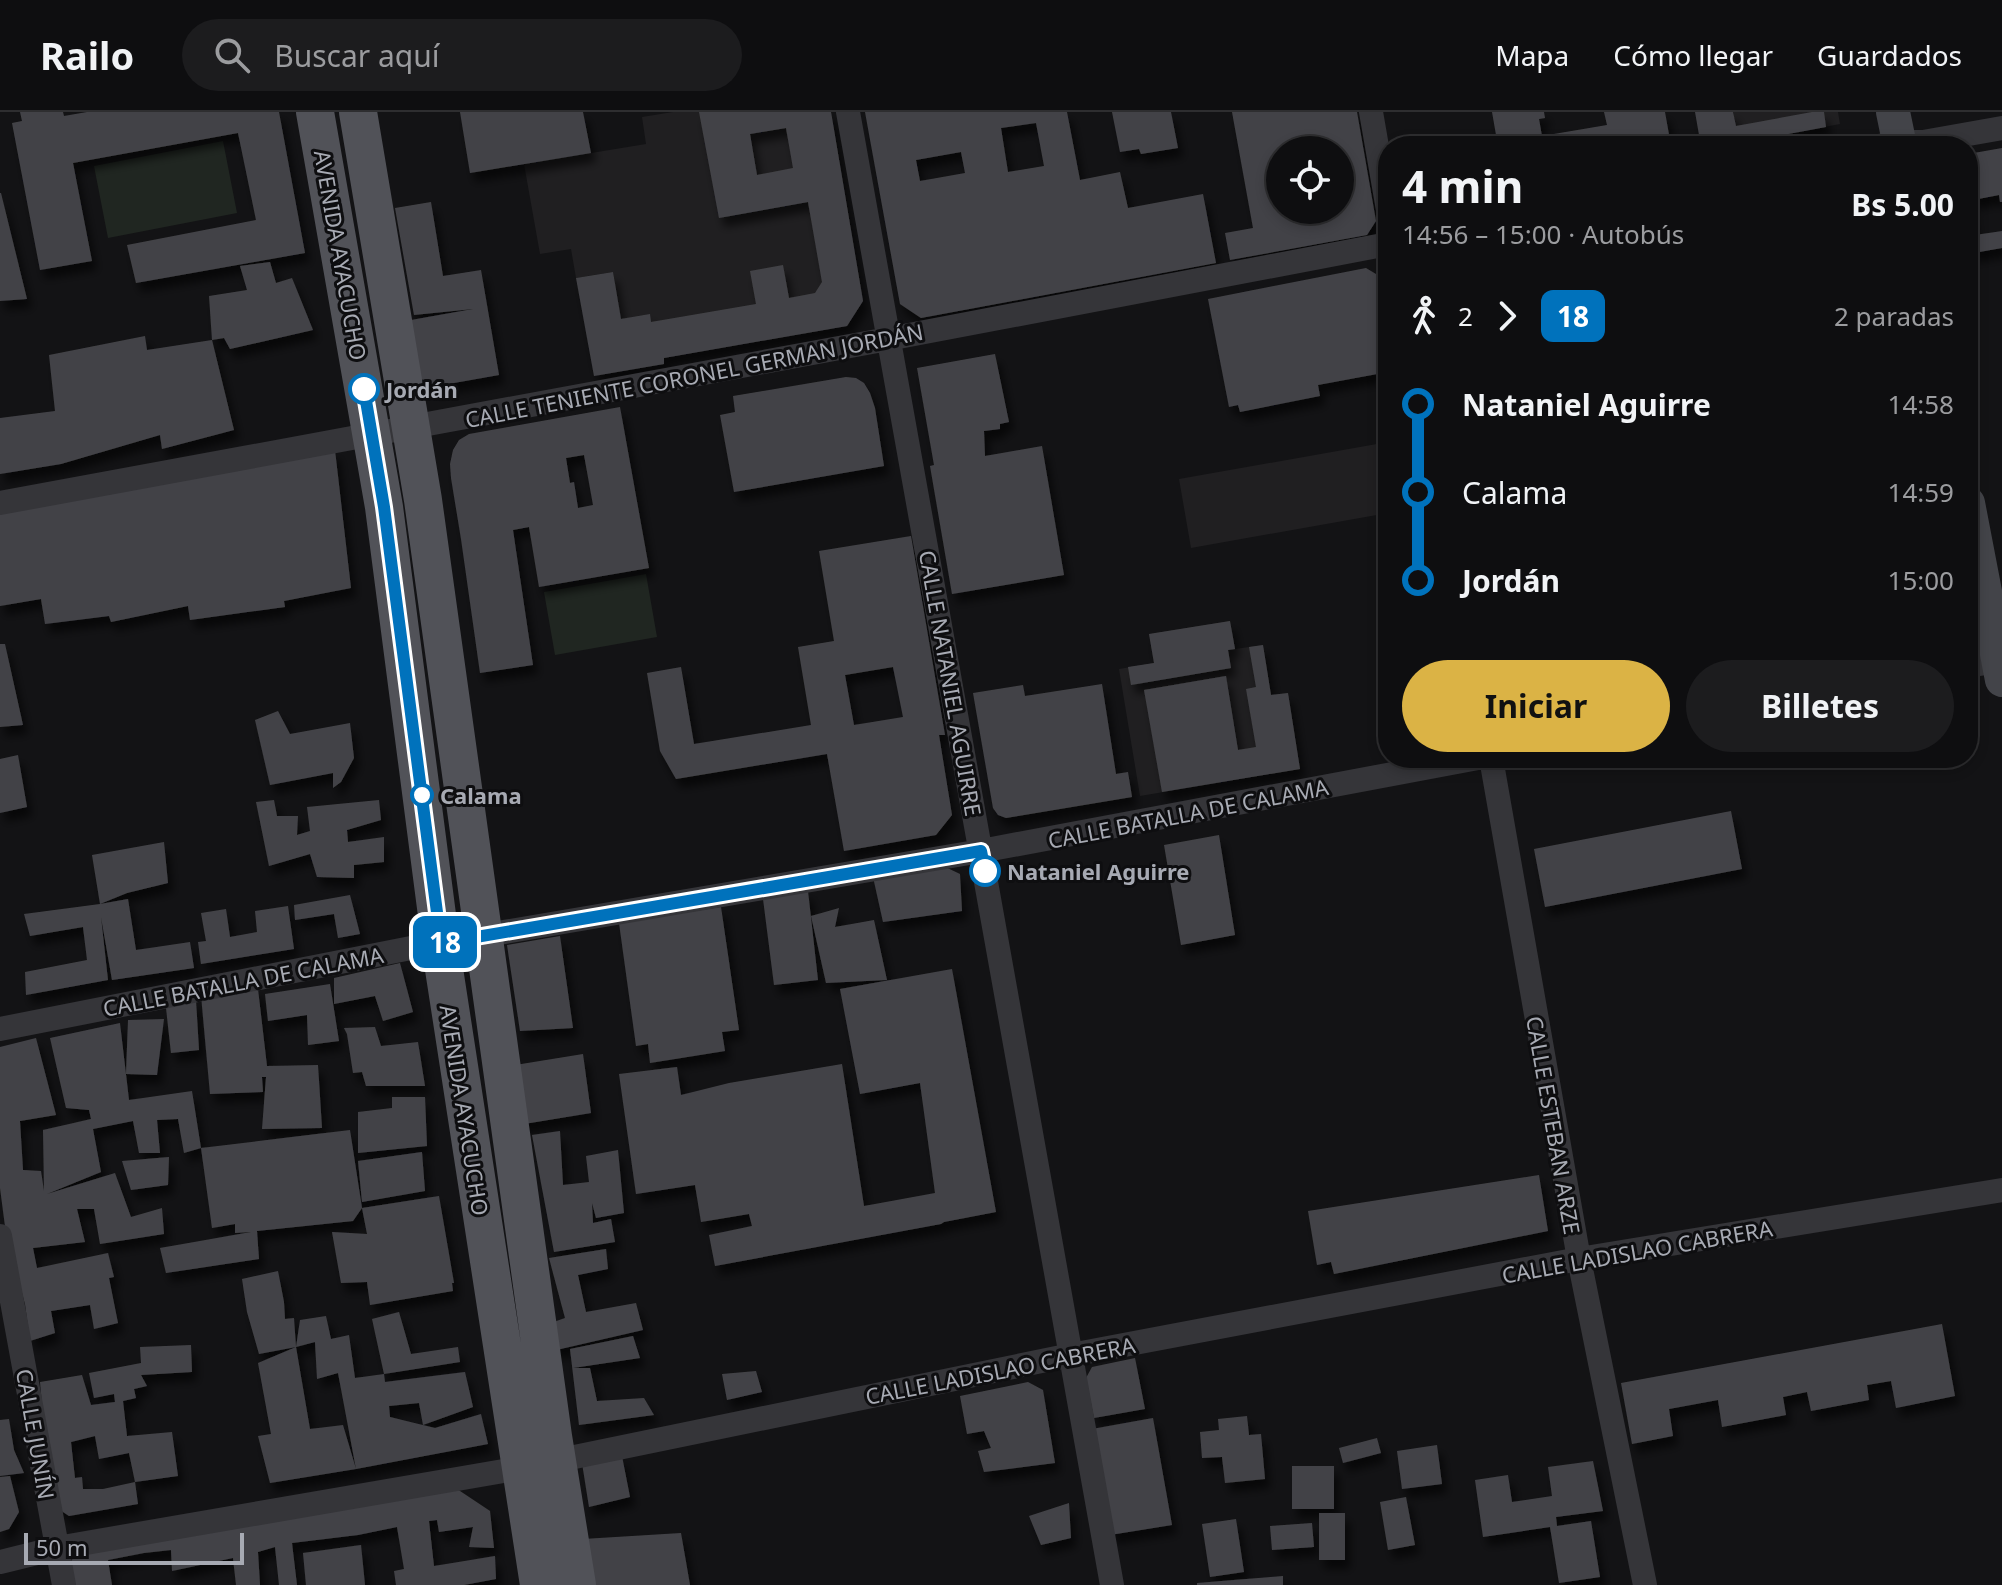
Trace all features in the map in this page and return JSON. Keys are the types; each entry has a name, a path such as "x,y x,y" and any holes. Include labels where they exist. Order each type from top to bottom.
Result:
{"main road":[{"name":"AVENIDA AYACUCHO","path":"315,112 386,522 441,943 539,1585"},
{"name":"AVENIDA AYACUCHO","path":"358,112 423,500 577,1585"},
{"path":"1978,569 1993,667"}],"street":[{"name":"CALLE NATANIEL AGUIRRE","path":"848,112 1112,1585"},
{"path":"1371,112 1378,152"},
{"path":"1957,136 2002,128"},
{"name":"CALLE TENIENTE CORONEL GERMAN JORDÁN","path":"0,503 1378,246"},
{"name":"CALLE BATALLA DE CALAMA","path":"0,1029 441,943 981,851 1425,768"},
{"name":"CALLE ESTEBAN ARZE","path":"1493,768 1579,1259 1645,1585"},
{"name":"CALLE LADISLAO CABRERA","path":"0,1562 57,1548 521,1468 1071,1355 1579,1259 2002,1190"},
{"name":"CALLE JUNÍN","path":"0,1236 64,1585"}],"shaded area":[{"path":"673,112 831,112 863,301 847,326 664,358 621,319 613,272 576,278 571,249 540,254 524,164 646,144 642,117"},
{"path":"1733,112 1838,112 1840,124 1776,136 1738,136"},
{"path":"223,141 237,213 108,238 94,166"},
{"path":"1378,444 1378,515 1191,548 1179,479"},
{"path":"646,574 657,637 555,655 544,592"},
{"path":"1230,621 1235,649 1263,645 1271,695 1288,693 1300,769 1140,796 1119,669 1154,663 1149,634"}],"building":[{"path":"20,112 63,112 64,116 87,112 279,112 305,253 136,283 127,245 256,220 238,133 73,163 92,261 40,270 12,123 22,121"},
{"path":"460,112 583,112 591,153 470,173"},
{"path":"699,112 831,112 863,301 847,326 664,358 664,364 594,376 576,278 613,272 621,319 650,314 651,322 756,304 750,271 783,265 789,298 815,293 822,282 808,202 719,218","holes":["786,128 793,168 757,175 750,134"]},
{"path":"865,112 1067,112 1080,180 1120,172 1128,208 1203,194 1216,263 921,318 900,304","holes":["1036,123 1044,166 1008,172 1001,128","961,152 965,173 920,181 916,160"]},
{"path":"1112,112 1171,112 1178,148 1141,154 1139,149 1120,152"},
{"path":"1232,112 1357,112 1376,221 1367,235 1230,260 1225,233 1253,228"},
{"path":"1492,112 1544,112 1545,118 1539,119 1542,136 1496,136"},
{"path":"1604,112 1665,112 1669,136 1542,136 1607,125"},
{"path":"1695,112 1733,112 1736,126 1824,112 1826,127 1778,136 1699,136"},
{"path":"2002,148 2002,202 1999,195 1978,199 1978,152"},
{"path":"1,193 27,299 0,301"},
{"path":"431,202 443,276 481,270 499,375 437,386 427,384 419,376 411,320 473,309 414,315 395,208"},
{"path":"2002,231 2002,248 1978,252 1978,235"},
{"path":"270,262 276,283 292,278 313,330 230,349 224,338 212,340 209,296 247,290 240,266"},
{"path":"1366,268 1378,275 1378,374 1318,385 1320,396 1240,412 1238,405 1229,407 1208,299"},
{"path":"145,336 147,350 212,340 234,430 162,449 160,435 61,464 0,474 0,418 55,411 49,355"},
{"path":"995,354 1009,422 1000,424 1000,429 984,431 985,456 1042,446 1064,575 952,594 917,368"},
{"path":"846,377 864,383 870,393 884,466 734,492 720,415 735,412 733,396"},
{"path":"620,407 649,568 539,587 529,527 513,530 533,665 480,673 450,464 459,440 469,434","holes":["584,455 593,505 578,508 566,458"]},
{"path":"335,450 351,588 284,601 285,607 190,620 188,606 111,622 109,616 45,624 41,599 0,606 0,514"},
{"path":"911,536 945,735 939,735 952,815 936,835 844,851 827,754 676,779 660,751 647,673 681,667 694,744 811,725 798,647 834,641 819,551","holes":["893,667 903,717 854,725 845,675"]},
{"path":"1230,621 1235,649 1228,650 1231,668 1131,685 1128,667 1154,663 1149,634"},
{"path":"0,644 5,644 23,725 0,727"},
{"path":"1263,645 1271,695 1288,693 1300,769 1162,792 1144,690 1226,676 1238,750 1256,747 1246,689 1256,687 1249,647"},
{"path":"1102,684 1116,774 1128,772 1132,797 1006,818 998,815 993,808 973,693 1023,685 1025,696"},
{"path":"278,711 290,734 350,723 354,758 341,782 333,788 333,773 270,785 255,720"},
{"path":"18,755 27,807 0,813 0,759"},
{"path":"274,800 277,816 298,816 297,835 310,831 307,807 379,800 381,820 347,830 348,842 384,837 384,862 354,865 354,878 317,877 310,854 269,866 256,802"},
{"path":"1731,811 1742,869 1545,907 1534,849"},
{"path":"1219,835 1235,935 1181,945 1164,845"},
{"path":"164,842 168,883 127,893 100,904 92,855"},
{"path":"939,864 960,874 962,911 883,922 873,877"},
{"path":"808,891 818,980 774,985 763,899"},
{"path":"350,895 360,934 338,938 334,914 295,920 294,905"},
{"path":"128,899 136,950 190,942 194,968 112,980 101,917 108,980 26,995 25,972 87,960 83,927 30,936 24,914"},
{"path":"288,906 294,949 201,964 198,942 206,941 201,913 226,909 230,937 257,932 255,911"},
{"path":"721,907 739,1030 722,1032 725,1051 650,1063 648,1044 636,1046 619,923"},
{"path":"839,908 835,927 874,920 887,980 826,983 811,916"},
{"path":"560,936 573,1028 520,1031 507,945"},
{"path":"400,963 413,1012 383,1021 375,996 334,1004 334,978"},
{"path":"952,969 996,1212 715,1266 709,1235 752,1226 749,1214 701,1222 695,1185 636,1194 619,1074 677,1067 681,1095 729,1083 842,1064 864,1206 935,1193 920,1083 860,1094 840,989"},
{"path":"330,984 339,1041 308,1045 307,1015 268,1021 265,994"},
{"path":"258,989 267,1066 318,1065 322,1128 262,1129 266,1077 262,1077 263,1092 210,1094 201,995"},
{"path":"196,1000 199,1050 171,1053 166,1008"},
{"path":"164,1019 157,1075 126,1074 128,1020"},
{"path":"120,1023 129,1100 192,1091 201,1148 184,1153 178,1119 157,1120 160,1153 139,1153 133,1121 93,1129 101,1172 47,1194 115,1173 131,1217 162,1208 164,1234 100,1244 94,1209 77,1209 85,1242 33,1248 37,1268 108,1253 114,1277 109,1278 118,1323 94,1329 90,1305 51,1311 55,1333 30,1341 25,1304 6,1234 0,1188 0,1047 36,1038 56,1115 20,1121 23,1170 41,1171 44,1191 43,1130 91,1119 89,1110 66,1108 50,1038"},
{"path":"375,1027 381,1046 418,1042 425,1086 366,1086 362,1072 353,1073 344,1028"},
{"path":"583,1054 591,1113 518,1125 509,1066"},
{"path":"392,1097 425,1097 427,1146 358,1153 358,1112 392,1108"},
{"path":"350,1130 362,1208 353,1221 257,1231 259,1259 166,1273 160,1248 251,1232 235,1233 235,1224 212,1228 201,1148"},
{"path":"560,1131 563,1185 589,1182 586,1156 618,1150 624,1213 596,1218 592,1203 593,1223 611,1219 615,1242 554,1252 532,1135"},
{"path":"422,1152 425,1191 362,1202 358,1161"},
{"path":"169,1157 168,1185 131,1190 122,1161"},
{"path":"1539,1175 1548,1231 1334,1274 1331,1262 1317,1265 1308,1211"},
{"path":"439,1196 453,1291 370,1305 367,1282 341,1283 332,1232 367,1234 362,1208"},
{"path":"606,1249 608,1269 578,1275 586,1312 636,1303 643,1330 552,1351 545,1325 565,1318 549,1258"},
{"path":"278,1271 285,1319 294,1318 296,1347 259,1354 247,1312 242,1279"},
{"path":"399,1312 411,1354 458,1347 460,1362 384,1374 372,1319"},
{"path":"326,1316 331,1339 349,1335 355,1378 384,1374 385,1382 465,1372 473,1407 423,1425 419,1403 389,1406 390,1417 435,1428 481,1414 488,1444 356,1469 338,1373 317,1379 315,1342 296,1347 300,1320"},
{"path":"1942,1324 1955,1396 1896,1408 1891,1381 1867,1385 1869,1400 1811,1411 1807,1392 1783,1397 1786,1415 1722,1427 1718,1400 1669,1409 1673,1436 1632,1444 1621,1383"},
{"path":"633,1336 640,1358 573,1368 590,1368 597,1401 644,1398 654,1415 579,1425 570,1349"},
{"path":"191,1345 192,1372 141,1375 147,1386 134,1389 136,1398 123,1401 127,1436 172,1432 178,1476 135,1482 138,1504 69,1516 51,1504 40,1382 82,1375 91,1405 115,1402 114,1394 94,1398 89,1373 141,1363 140,1347","holes":["95,1436 99,1459 129,1453 135,1482 103,1489 83,1489 82,1477 75,1478 71,1442"]},
{"path":"296,1347 310,1429 343,1425 356,1469 270,1483 258,1436 271,1434 258,1363"},
{"path":"1135,1358 1145,1409 1094,1418 1086,1378 1092,1367"},
{"path":"756,1371 762,1392 727,1400 722,1374"},
{"path":"1028,1382 1043,1390 1055,1463 984,1472 978,1451 991,1448 984,1431 967,1434 960,1396"},
{"path":"1247,1416 1249,1435 1261,1434 1265,1479 1225,1483 1222,1457 1202,1458 1200,1432 1219,1430 1218,1419"},
{"path":"1153,1418 1172,1525 1110,1535 1092,1429"},
{"path":"9,1419 14,1450 24,1473 0,1476 0,1420"},
{"path":"1377,1438 1381,1453 1343,1463 1339,1448"},
{"path":"1437,1445 1442,1484 1402,1489 1397,1451"},
{"path":"622,1456 630,1497 589,1507 582,1463"},
{"path":"1593,1461 1603,1511 1556,1517 1557,1526 1591,1521 1600,1577 1559,1583 1550,1527 1483,1537 1475,1480 1508,1475 1512,1502 1552,1496 1548,1467"},
{"path":"1292,1466 1334,1466 1334,1509 1292,1509"},
{"path":"10,1476 19,1512 9,1529 0,1532 0,1477"},
{"path":"457,1489 490,1511 494,1548 469,1547 473,1527 439,1532 437,1520 429,1521 434,1566 495,1556 496,1579 464,1585 396,1585 394,1571 404,1569 397,1527 292,1543 297,1585 279,1585 275,1547 258,1552 260,1585 236,1585 233,1558 172,1571 171,1550 108,1560 112,1585 70,1585 69,1564 78,1551"},
{"path":"1406,1497 1415,1545 1388,1550 1380,1502"},
{"path":"1069,1503 1071,1538 1041,1545 1029,1516"},
{"path":"1319,1513 1345,1513 1345,1560 1319,1560"},
{"path":"1236,1519 1244,1572 1210,1577 1202,1524"},
{"path":"1312,1523 1314,1547 1272,1550 1270,1526"},
{"path":"681,1533 690,1585 591,1585 583,1539"},
{"path":"361,1545 365,1585 306,1585 303,1553"},
{"path":"1283,1576 1283,1585 1197,1585 1197,1583"}],"bus line":[{"name":"18","path":"364,389 384,507 441,943 981,851 985,871"}],"place":[{"name":"Jordán","path":"364,389"},
{"name":"Calama","path":"422,795"},
{"name":"Nataniel Aguirre","path":"985,871"}]}
